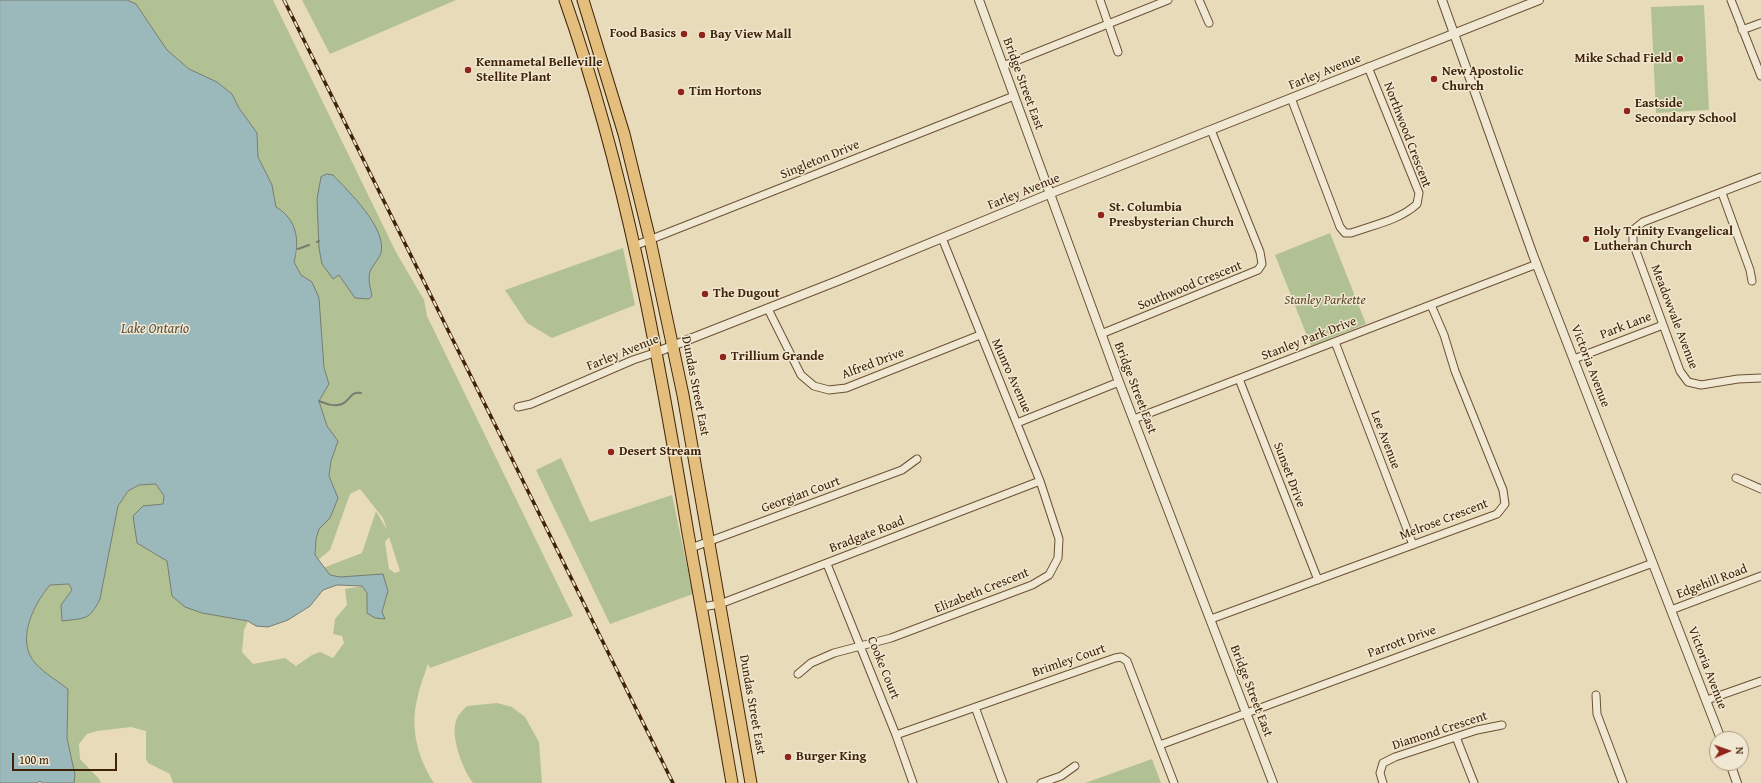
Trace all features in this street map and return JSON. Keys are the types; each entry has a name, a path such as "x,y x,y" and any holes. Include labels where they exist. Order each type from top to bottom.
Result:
{"main road":[{"path":"565,0 608,138 634,246 657,352 732,783"},
{"name":"Dundas Street East","path":"582,0 624,134 650,240 683,395 752,783"},
{"path":"666,399 683,395"},
{"path":"727,755 746,749"}],"street":[{"name":"Bridge Street East","path":"979,0 1119,382 1273,783"},
{"path":"1100,0 1118,52"},
{"path":"1003,66 1168,0"},
{"path":"1199,0 1209,24"},
{"name":"Victoria Avenue","path":"1442,0 1537,264 1718,731"},
{"name":"Farley Avenue","path":"518,407 531,404 633,360 768,309 1049,194 1539,0"},
{"path":"1730,0 1761,76"},
{"path":"1742,30 1761,23"},
{"name":"Northwood Crescent","path":"1291,98 1340,227 1345,233 1351,233 1409,212 1418,204 1419,193 1368,67"},
{"name":"Singleton Drive","path":"634,246 1014,96"},
{"name":"Southwood Crescent","path":"1101,334 1258,270 1262,264 1260,252 1211,130"},
{"name":"Meadowvale Avenue","path":"1761,177 1643,222 1633,230 1633,243 1680,371 1688,382 1701,385 1738,379 1761,378"},
{"path":"1722,193 1750,270 1752,281"},
{"name":"Munro Avenue","path":"942,238 1017,423 1119,382"},
{"name":"Stanley Park Drive","path":"1134,419 1537,264"},
{"name":"Melrose Crescent","path":"1211,619 1497,514 1505,504 1503,490 1456,372 1444,335 1431,305"},
{"name":"Alfred Drive","path":"768,309 801,375 814,386 829,390 846,388 980,334"},
{"name":"Park Lane","path":"1574,359 1663,325"},
{"name":"Lee Avenue","path":"1335,342 1413,545"},
{"name":"Sunset Drive","path":"1239,379 1318,580"},
{"name":"Elizabeth Crescent","path":"798,674 818,659 891,638 1012,594 1032,585 1048,575 1058,558 1059,539 1040,481 1017,423"},
{"name":"Georgian Court","path":"691,548 902,470 917,459"},
{"path":"1736,478 1761,488"},
{"name":"Bradgate Road","path":"702,607 720,604 1040,481"},
{"name":"Parrott Drive","path":"1160,745 1653,563"},
{"name":"Cooke Court","path":"827,564 896,735 913,783"},
{"name":"Edgehill Road","path":"1671,610 1761,576"},
{"name":"Brimley Court","path":"896,735 1121,657 1127,661 1174,783"},
{"path":"1707,700 1761,681"},
{"path":"1596,695 1597,714 1623,783"},
{"path":"975,707 1003,783"},
{"name":"Diamond Crescent","path":"1383,783 1380,773 1382,763 1490,726 1502,725"},
{"path":"1456,737 1474,783"},
{"path":"1041,783 1061,776 1075,766"},
{"path":"1733,771 1738,783"}],"green space":[{"path":"127,0 273,0 396,252 424,300 427,316 573,616 430,668 428,664 420,686 414,721 420,754 428,774 434,783 173,783 170,774 148,763 146,759 146,731 131,727 97,731 87,734 79,744 80,759 101,783 74,783 75,775 67,738 68,689 40,668 30,655 27,645 29,623 38,603 50,585 69,584 72,590 61,605 94,611 100,599 118,506 128,491 139,485 156,484 164,496 163,504 143,506 137,543 167,561 172,596 202,613 248,621 244,630 242,652 253,664 285,658 296,666 312,655 320,652 333,658 344,643 342,636 333,634 335,619 347,605 345,589 362,586 367,593 367,613 382,612 388,591 383,575 340,578 330,575 323,568 362,553 376,511 387,530 383,518 360,489 350,494 330,550 318,560 315,555 316,539 319,529 330,518 338,498 329,477 331,461 338,441 327,426 319,401 329,384 324,368 312,282 301,275 294,262 298,249 283,211 276,208 272,185 258,157 257,133 239,108 232,94 217,82 189,69 167,50 136,4","holes":["389,537 400,571 395,573 389,569 385,542"]},
{"path":"302,0 456,0 330,54"},
{"name":"Mike Schad Field","path":"1704,5 1709,110 1656,113 1651,7"},
{"name":"Stanley Parkette","path":"1330,233 1366,324 1311,346 1275,255"},
{"path":"623,248 635,305 552,338 527,323 505,290"},
{"path":"561,458 590,522 672,495 693,594 610,624 536,470"},
{"path":"497,703 512,707 525,717 539,742 542,783 473,783 465,770 456,743 455,725 457,718 467,706"},
{"path":"1152,759 1161,783 1085,783"}],"water":[{"name":"Lake Ontario","path":"0,0 127,0 136,4 167,50 189,69 217,82 232,94 239,108 257,133 258,157 272,185 276,207 289,218 293,224 297,246 294,262 301,275 312,282 319,298 324,368 329,384 319,401 327,426 338,441 331,461 329,476 338,498 330,518 319,529 316,539 315,555 330,575 340,577 383,574 388,591 382,612 385,619 375,618 367,613 367,593 362,586 337,585 323,590 310,606 288,620 268,627 256,626 248,621 202,613 185,607 172,596 167,561 137,543 133,516 143,506 163,504 164,496 156,484 139,485 128,491 118,506 100,599 93,611 81,619 62,621 61,605 72,590 69,584 50,585 38,603 29,624 27,645 30,655 40,668 68,689 67,738 75,775 74,783 42,783 40,781 37,783 0,783"},
{"path":"327,174 333,175 357,201 373,222 378,233 381,243 381,253 370,273 369,281 372,296 369,299 355,298 339,275 333,279 322,264 319,248 317,199 321,177"}],"waterway":[{"path":"298,249 309,245"},
{"path":"319,401 330,405 339,405 345,403 355,393 361,393"}],"railway":[{"path":"284,0 673,783"}],"place":[{"name":"Food Basics","path":"684,34"},
{"name":"Bay View Mall","path":"702,35"},
{"name":"Mike Schad Field","path":"1680,59"},
{"name":"Kennametal Belleville Stellite Plant","path":"468,70"},
{"name":"New Apostolic Church","path":"1434,79"},
{"name":"Tim Hortons","path":"681,92"},
{"name":"Eastside Secondary School","path":"1627,111"},
{"name":"St. Columbia Presbysterian Church","path":"1101,215"},
{"name":"Holy Trinity Evangelical Lutheran Church","path":"1586,239"},
{"name":"The Dugout","path":"705,294"},
{"name":"Trillium Grande","path":"723,357"},
{"name":"Desert Stream","path":"611,452"},
{"name":"Burger King","path":"788,757"}]}
